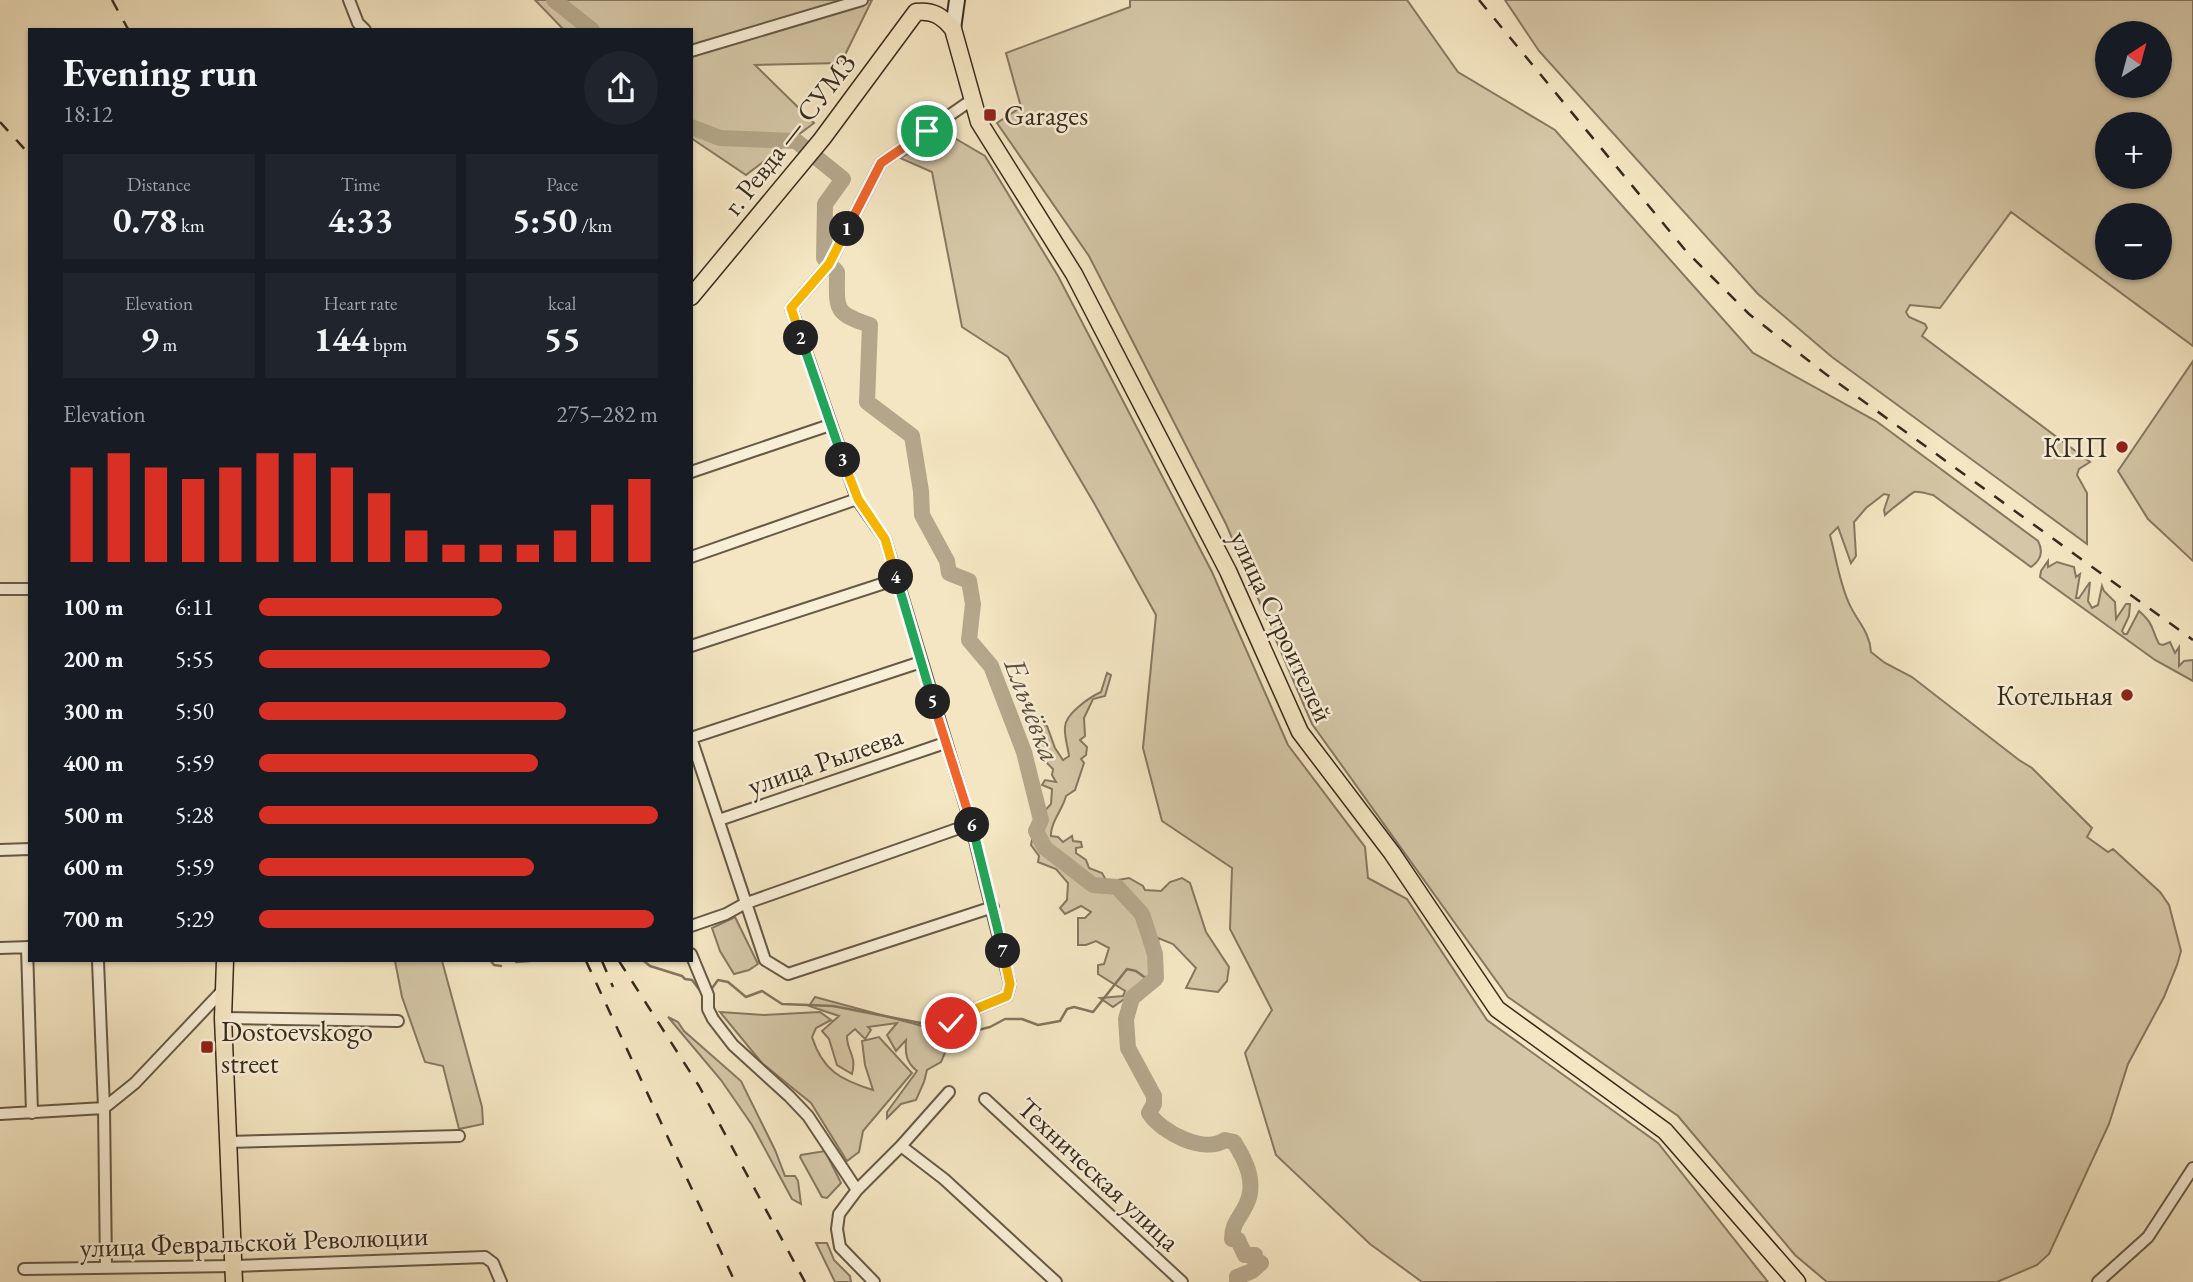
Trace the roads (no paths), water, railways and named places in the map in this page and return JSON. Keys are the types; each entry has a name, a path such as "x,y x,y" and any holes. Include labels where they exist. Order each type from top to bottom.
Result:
{"main road":[{"path":"921,6 936,13 953,29"},
{"name":"г. Ревда — СУМЗ","path":"693,295 822,139 921,6"},
{"name":"улица Строителей","path":"953,29 979,122 1074,274 1228,571 1300,732 1392,853 1497,1009 1665,1131 1797,1282"},
{"path":"225,962 223,1018 234,1274"}],"street":[{"path":"349,0 358,23 363,28"},
{"path":"693,50 862,0"},
{"name":"улица Строителей","path":"953,29 957,0"},
{"path":"940,1024 962,1021 978,1008 1007,996 1010,984 971,824 885,539 858,499 791,308 829,264 881,163 973,99"},
{"path":"693,471 830,425"},
{"path":"693,556 858,499"},
{"path":"693,645 897,579"},
{"path":"0,589 28,589"},
{"path":"693,737 921,662"},
{"name":"улица Рылеева","path":"719,820 945,743"},
{"path":"693,744 744,904 765,960 788,974 993,907"},
{"path":"693,925 726,914 744,904 971,824"},
{"path":"0,850 28,849"},
{"path":"0,948 28,947"},
{"path":"693,959 708,995 713,1019 733,1045 808,1116 856,1190"},
{"path":"29,962 32,1113"},
{"path":"98,962 104,1108 106,1269"},
{"path":"0,1114 104,1108 135,1083 224,989"},
{"path":"223,1018 398,1021"},
{"path":"874,1282 840,1247 837,1229 839,1214 856,1190 901,1146 949,1092"},
{"name":"Техническая улица","path":"985,1098 1182,1282"},
{"path":"227,1142 460,1136"},
{"path":"901,1146 944,1179 1056,1282"},
{"path":"2098,1282 2148,1237 2193,1168"},
{"name":"улица Февральской Революции","path":"24,1269 234,1274 485,1257 493,1263 501,1282"}],"waterway":[{"name":"Ельчёвка","path":"554,0 589,28"},
{"name":"Ельчёвка","path":"693,128 720,138 796,141 843,179 825,204 824,258 837,272 838,302 843,313 870,325 867,402 912,436 922,515 947,561 949,573 969,581 973,604 969,640 991,666 1024,752 1041,820 1036,831 1045,848 1093,885 1117,887 1142,914 1155,954 1156,978 1132,998 1126,1019 1128,1048 1154,1096 1154,1104 1149,1113 1155,1120 1173,1134 1195,1143 1216,1144 1225,1140 1234,1142 1249,1172 1249,1197 1235,1225 1232,1239 1238,1240 1245,1255 1255,1255 1254,1259 1261,1263 1252,1271 1237,1277 1237,1282"},
{"path":"492,962 501,966"},
{"path":"645,962 692,980 702,993"},
{"path":"946,1028 978,1030 1005,1019 1022,1019 1038,1025 1060,1021 1067,1009 1074,1007 1093,1012 1127,969 1136,971 1151,982"},
{"path":"710,991 718,980 728,982 746,997 762,991 782,1004 833,1006 936,1026"}],"railway":[{"path":"112,0 127,28"},
{"path":"1479,0 1686,251 1749,314 1823,372 2193,640"},
{"path":"0,122 28,153"},
{"path":"586,962 735,1282"},
{"path":"602,962 613,987"},
{"path":"620,962 699,1086 805,1282"}],"place":[{"name":"Garages","path":"990,115"},
{"name":"КПП","path":"2122,447"},
{"name":"Котельная","path":"2127,695"},
{"name":"Dostoevskogo street","path":"207,1047"}]}
